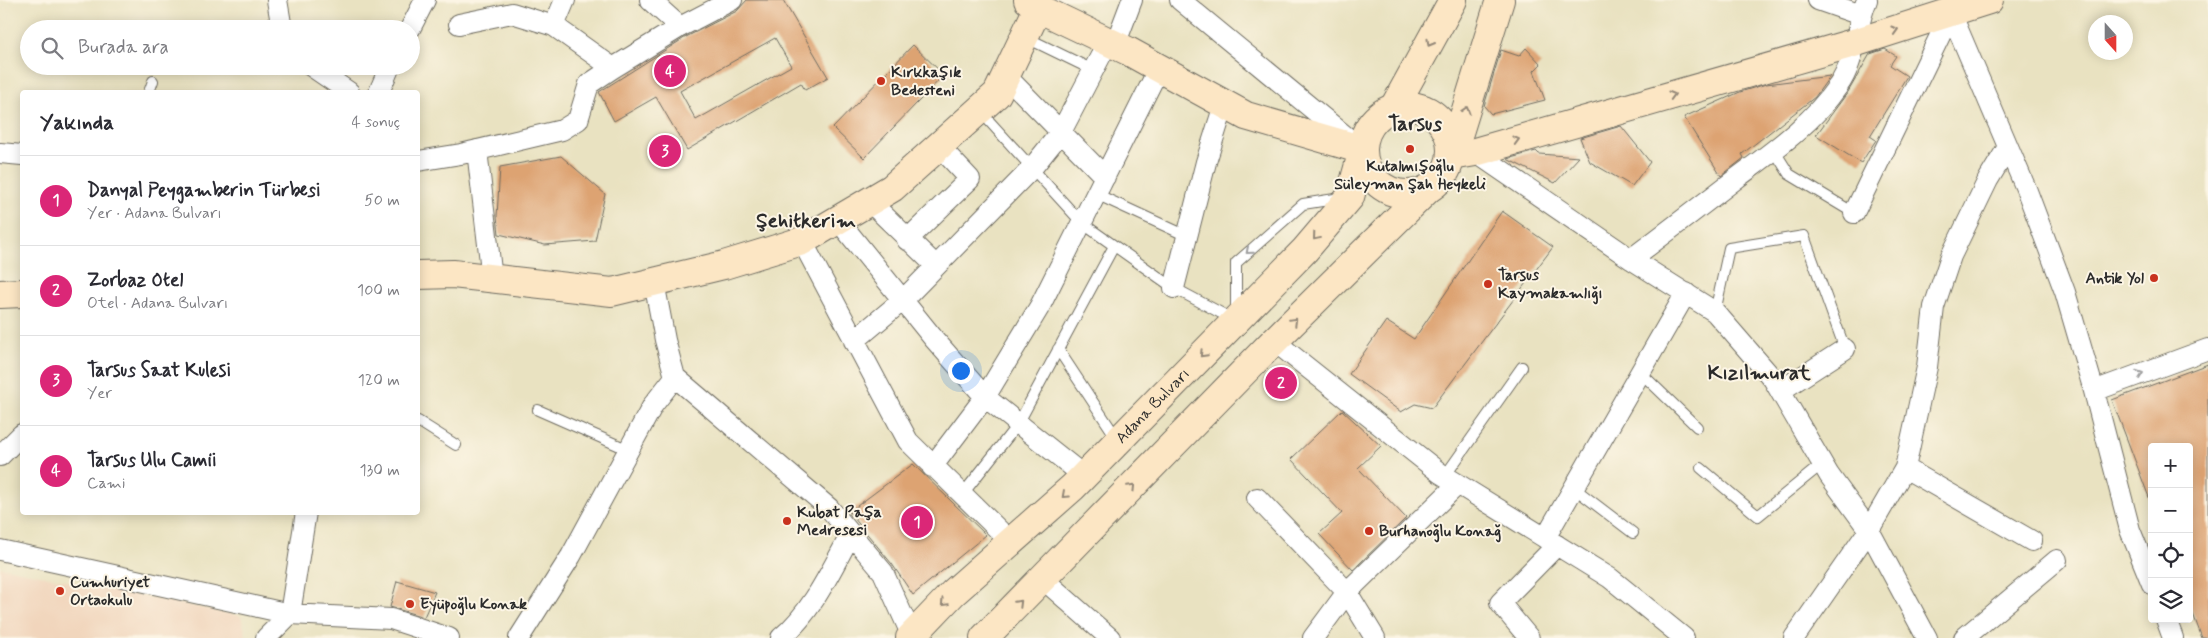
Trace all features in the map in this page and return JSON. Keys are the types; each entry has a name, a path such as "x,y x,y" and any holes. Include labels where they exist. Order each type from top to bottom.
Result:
{"main road":[{"path":"1392,109 1453,0"},
{"path":"1463,154 1500,0"},
{"path":"984,638 1274,341 1427,190 1439,181 1463,154 1857,42 1989,0"},
{"path":"420,275 453,274 612,292 724,265 802,242 892,188 997,94 1025,37 1036,3 1246,116 1363,150"},
{"path":"1427,190 1413,195 1398,194 1384,188 1372,178 1365,165 1363,150 1365,136 1373,122 1392,109 1411,106 1425,110 1437,117 1463,154"},
{"name":"Adana Bulvarı","path":"921,634 953,594 1084,476 1305,250 1350,197 1363,150"},
{"path":"0,294 20,293"}],"street":[{"path":"276,0 280,20"},
{"path":"415,20 425,0"},
{"path":"554,26 565,0"},
{"path":"650,0 680,27"},
{"path":"420,161 477,150 562,130 578,120 590,84 612,68 680,27 732,0"},
{"path":"1180,0 1204,8 1363,150"},
{"path":"1631,259 1774,150 1812,118 1839,85 1857,42 1864,7 1818,0"},
{"path":"854,341 903,300 1032,168 1061,132 1093,70 1111,43 1129,1"},
{"path":"460,24 512,13 554,26 612,68"},
{"path":"1951,13 2008,147 2065,292 2094,391 2130,530 2150,578"},
{"path":"1854,213 1951,13"},
{"path":"932,467 985,397 1040,306 1159,68"},
{"path":"324,75 345,90"},
{"path":"380,90 386,75"},
{"path":"1006,76 1105,177"},
{"path":"1174,288 1206,162 1224,104"},
{"path":"907,240 970,179 939,146"},
{"path":"1794,638 1868,530 1904,468 1927,367 1934,307 1951,256 1988,180 2008,147"},
{"path":"477,150 492,279"},
{"path":"0,153 20,155"},
{"path":"1463,154 1715,312 1773,379 1822,464 1868,530 1924,636"},
{"path":"869,201 907,240 936,266"},
{"path":"838,220 985,397 1084,476"},
{"path":"802,242 908,441 932,467 1011,542"},
{"path":"654,282 665,340 675,376 829,508 883,572 921,634"},
{"path":"1528,638 1500,604 1551,542 1574,488 1686,293"},
{"path":"1274,341 1452,480 1610,578 1684,638"},
{"path":"1780,391 1845,349"},
{"path":"2094,391 2208,349"},
{"path":"520,638 571,556 653,405 675,376"},
{"path":"0,456 20,436"},
{"path":"1904,468 2032,541"},
{"path":"1313,638 1347,592 1452,480"},
{"path":"1257,498 1347,592 1375,638"},
{"path":"274,636 290,614 306,515"},
{"path":"781,638 819,593 851,534"},
{"path":"0,550 290,614 391,620 449,638"},
{"path":"1964,638 2057,560"},
{"path":"1043,579 1110,638"},
{"path":"2167,623 2173,638"}],"lane":[{"path":"1025,37 1093,70"},
{"path":"150,90 153,81"},
{"path":"979,110 1082,223 1174,288 1236,321 1236,263 1302,204 1350,197"},
{"path":"1774,150 1790,174 1854,213"},
{"path":"1096,194 1187,236"},
{"path":"1715,312 1729,248 1804,236 1845,349"},
{"path":"962,495 1018,424 1114,246"},
{"path":"1058,349 1118,441"},
{"path":"1452,480 1522,367"},
{"path":"1640,372 1697,427"},
{"path":"538,410 629,450"},
{"path":"420,422 456,445"},
{"path":"1701,468 1758,516 1822,464"},
{"path":"1574,488 1633,533"}],"shaded area":[{"name":"Cumhuriyet Ortaokulu","path":"0,567 241,616 246,635 241,638 1,638"}],"building":[{"path":"747,0 783,0 828,77 805,90 801,83 687,150 656,97 614,121 599,92 686,37 737,11","holes":["775,38 791,66 696,120 680,91"]},
{"path":"913,45 944,75 864,158 833,128"},
{"path":"1526,48 1541,64 1534,71 1545,100 1491,114 1484,106 1501,50 1519,56"},
{"path":"1885,49 1896,56 1890,65 1907,76 1870,136 1876,140 1861,163 1816,135 1848,92 1870,54"},
{"path":"1830,76 1815,97 1742,154 1744,158 1721,176 1684,117 1740,92 1766,84"},
{"path":"1621,126 1650,162 1632,186 1590,162 1580,138"},
{"path":"1536,151 1539,154 1579,157 1555,183 1507,159"},
{"path":"561,156 605,194 595,241 545,245 499,234 497,216 500,167"},
{"name":"Tarsus Kaymakamlığı","path":"1502,211 1553,247 1432,408 1415,404 1401,412 1349,374 1386,321 1414,339"},
{"path":"2208,364 2208,638 2202,638 2193,614 2193,443 2148,443 2148,495 2112,400"},
{"path":"1342,410 1381,446 1358,468 1406,518 1353,570 1319,534 1342,513 1291,459"},
{"path":"913,464 986,535 913,595 892,564 849,512"},
{"name":"Eyüpoğlu Konak","path":"397,581 435,592 424,617 390,607"}],"place":[{"name":"Tarsus Ulu Camii","path":"670,71"},
{"name":"Kırkkaşık Bedesteni","path":"881,81"},
{"name":"Kutalmışoğlu Süleyman Şah Heykeli","path":"1410,149"},
{"name":"Tarsus Saat Kulesi","path":"665,151"},
{"name":"Antik Yol","path":"2154,278"},
{"name":"Tarsus Kaymakamlığı","path":"1488,284"},
{"name":"Zorbaz Otel","path":"1281,383"},
{"name":"Kubat Paşa Medresesi","path":"787,521"},
{"name":"Danyal Peygamberin Türbesi","path":"917,522"},
{"name":"Burhanoğlu Konağ","path":"1369,531"},
{"name":"Cumhuriyet Ortaokulu","path":"60,591"},
{"name":"Eyüpoğlu Konak","path":"410,604"}],"district":[{"name":"Tarsus","path":"1415,124"},
{"name":"Şehitkerim","path":"806,221"},
{"name":"Kızılmurat","path":"1759,373"}]}
